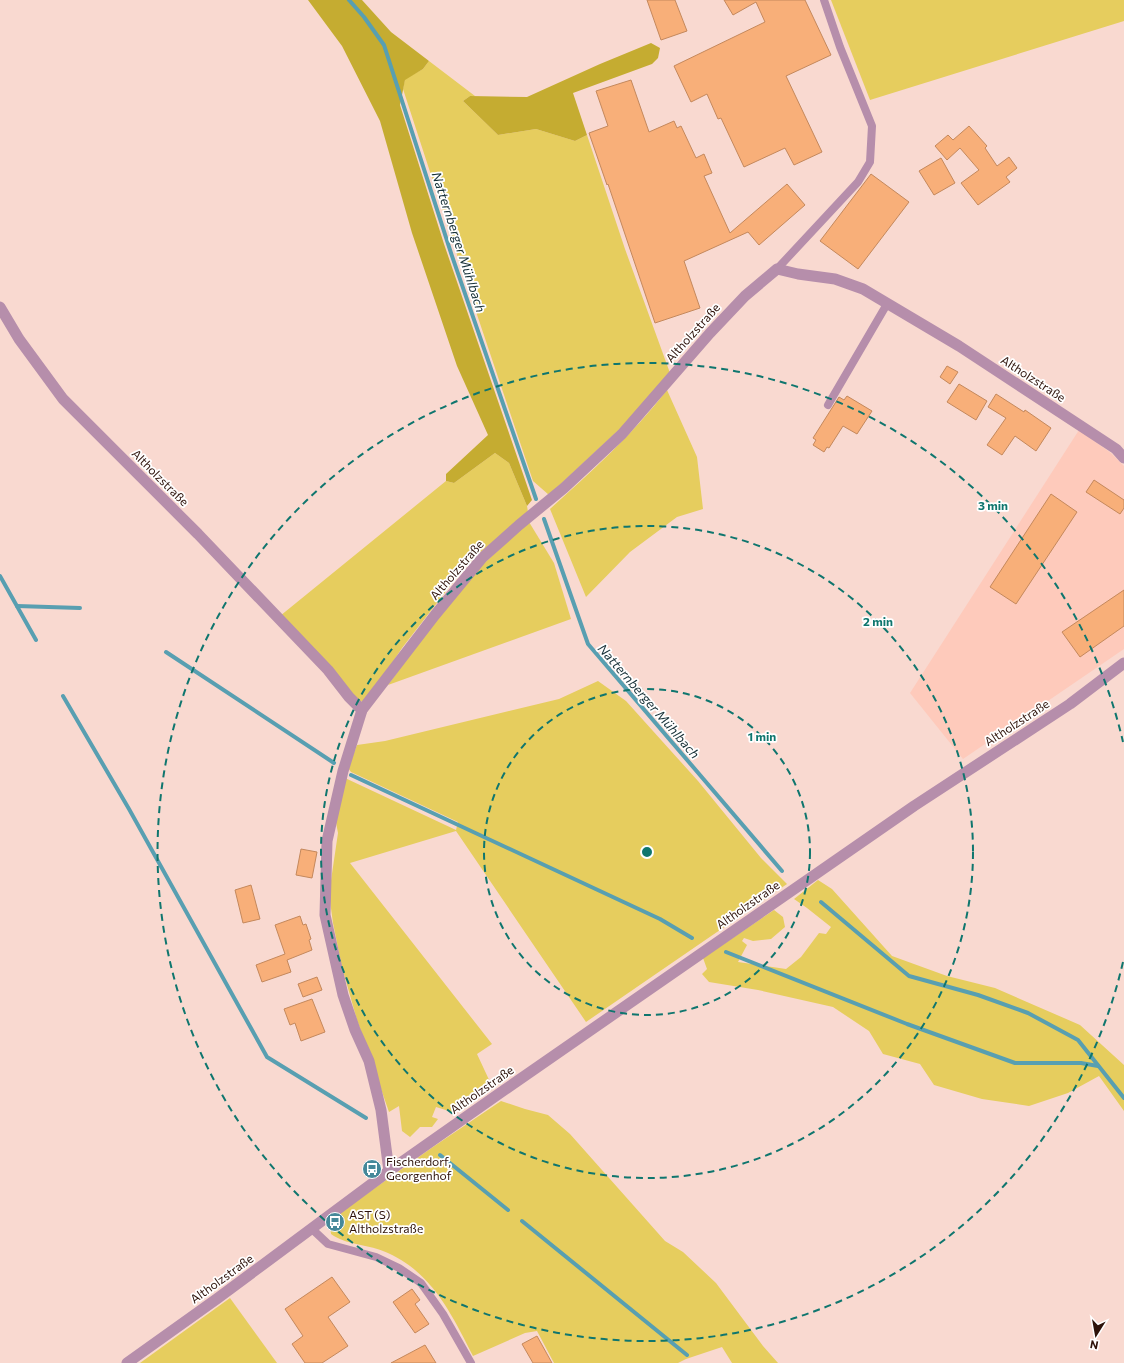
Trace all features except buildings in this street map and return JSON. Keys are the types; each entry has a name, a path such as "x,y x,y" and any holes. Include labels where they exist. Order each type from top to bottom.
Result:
{"street":[{"name":"Altholzstraße","path":"389,1171 381,1110 369,1061 355,1030 343,995 325,915 327,841 343,771 362,710 435,615 482,558 564,488 622,434 710,333 745,296 777,269 798,274 835,279 863,289 959,346 1116,449 1124,458"},
{"name":"Altholzstraße","path":"0,307 19,339 63,398 198,534 328,670 349,697 362,710"},
{"name":"Altholzstraße","path":"127,1363 312,1229 389,1171 500,1093 914,806 1070,704 1124,664"}],"lane":[{"path":"777,269 858,182 870,162 872,126 840,47 824,0"},
{"path":"828,405 887,304"},
{"path":"312,1229 328,1244 376,1257 399,1268 421,1283 443,1314 471,1363"}],"shaded area":[{"path":"308,0 362,0 391,32 429,61 423,69 405,80 400,105 444,244 532,500 527,506 509,463 495,453 454,483 446,481 446,474 488,435 457,366 412,233 380,121 342,46"},
{"path":"831,0 1124,0 1124,21 870,100"},
{"path":"651,43 660,48 658,58 652,64 573,93 587,135 575,141 536,129 498,135 463,101 470,96 527,97"},
{"path":"429,61 475,96 470,96 463,101 498,135 536,129 575,141 587,135 625,249 670,373 623,426 549,495 533,481 403,89 405,79 423,69"},
{"path":"667,390 697,457 703,509 677,517 630,552 586,597 550,509 626,437"},
{"path":"1079,430 1111,453 1124,466 1124,649 963,759 910,693"},
{"path":"495,453 509,463 527,506 528,512 468,563 402,648 367,701 357,702 280,616 446,481 454,483"},
{"path":"529,522 554,563 571,619 388,685 425,634 481,566"},
{"path":"598,681 626,701 698,781 761,858 787,884 586,1022 456,831 350,863 492,1044 477,1054 491,1084 452,1112 436,1107 432,1117 438,1119 432,1127 420,1127 410,1137 402,1131 399,1106 389,1112 357,1020 342,967 329,894 338,833 335,817 345,778 456,830 458,822 351,772 348,768 357,745 385,741 559,699"},
{"path":"818,880 832,889 892,956 947,976 995,988 1080,1025 1124,1065 1124,1111 1099,1076 1068,1093 1029,1106 982,1099 934,1085 920,1064 883,1054 869,1031 833,1007 758,990 709,982 702,974 707,969 703,958 774,910 783,917 785,927 771,939 753,941 744,938 742,941 747,945 738,962 786,969 801,957 819,933 826,934 831,927 794,899"},
{"path":"501,1101 548,1115 570,1134 665,1241 683,1252 716,1283 763,1346 778,1363 732,1363 722,1347 678,1363 554,1363 537,1331 525,1333 473,1356 448,1309 438,1294 414,1269 400,1259 383,1251 343,1240 331,1234 330,1225 334,1217"},
{"path":"230,1298 277,1363 140,1363"}],"waterway":[{"name":"Natternberger Mühlbach","path":"349,0 364,17 384,45 452,256 536,499"},
{"name":"Natternberger Mühlbach","path":"544,519 588,644 782,871"},
{"path":"0,576 36,640"},
{"path":"17,606 80,608"},
{"path":"166,652 334,763"},
{"path":"63,696 129,809 267,1057 366,1118"},
{"path":"351,775 660,919 692,938"},
{"name":"Natternberger Mühlbach","path":"821,902 909,976 978,995 1028,1013 1078,1040 1124,1098"},
{"path":"726,952 907,1024 1015,1063 1081,1063 1098,1066"},
{"path":"440,1155 508,1210"},
{"path":"522,1221 687,1355"}],"place":[{"name":"Fischerdorf, Georgenhof","path":"372,1169"},
{"name":"AST (S) Altholzstraße","path":"335,1222"}]}
